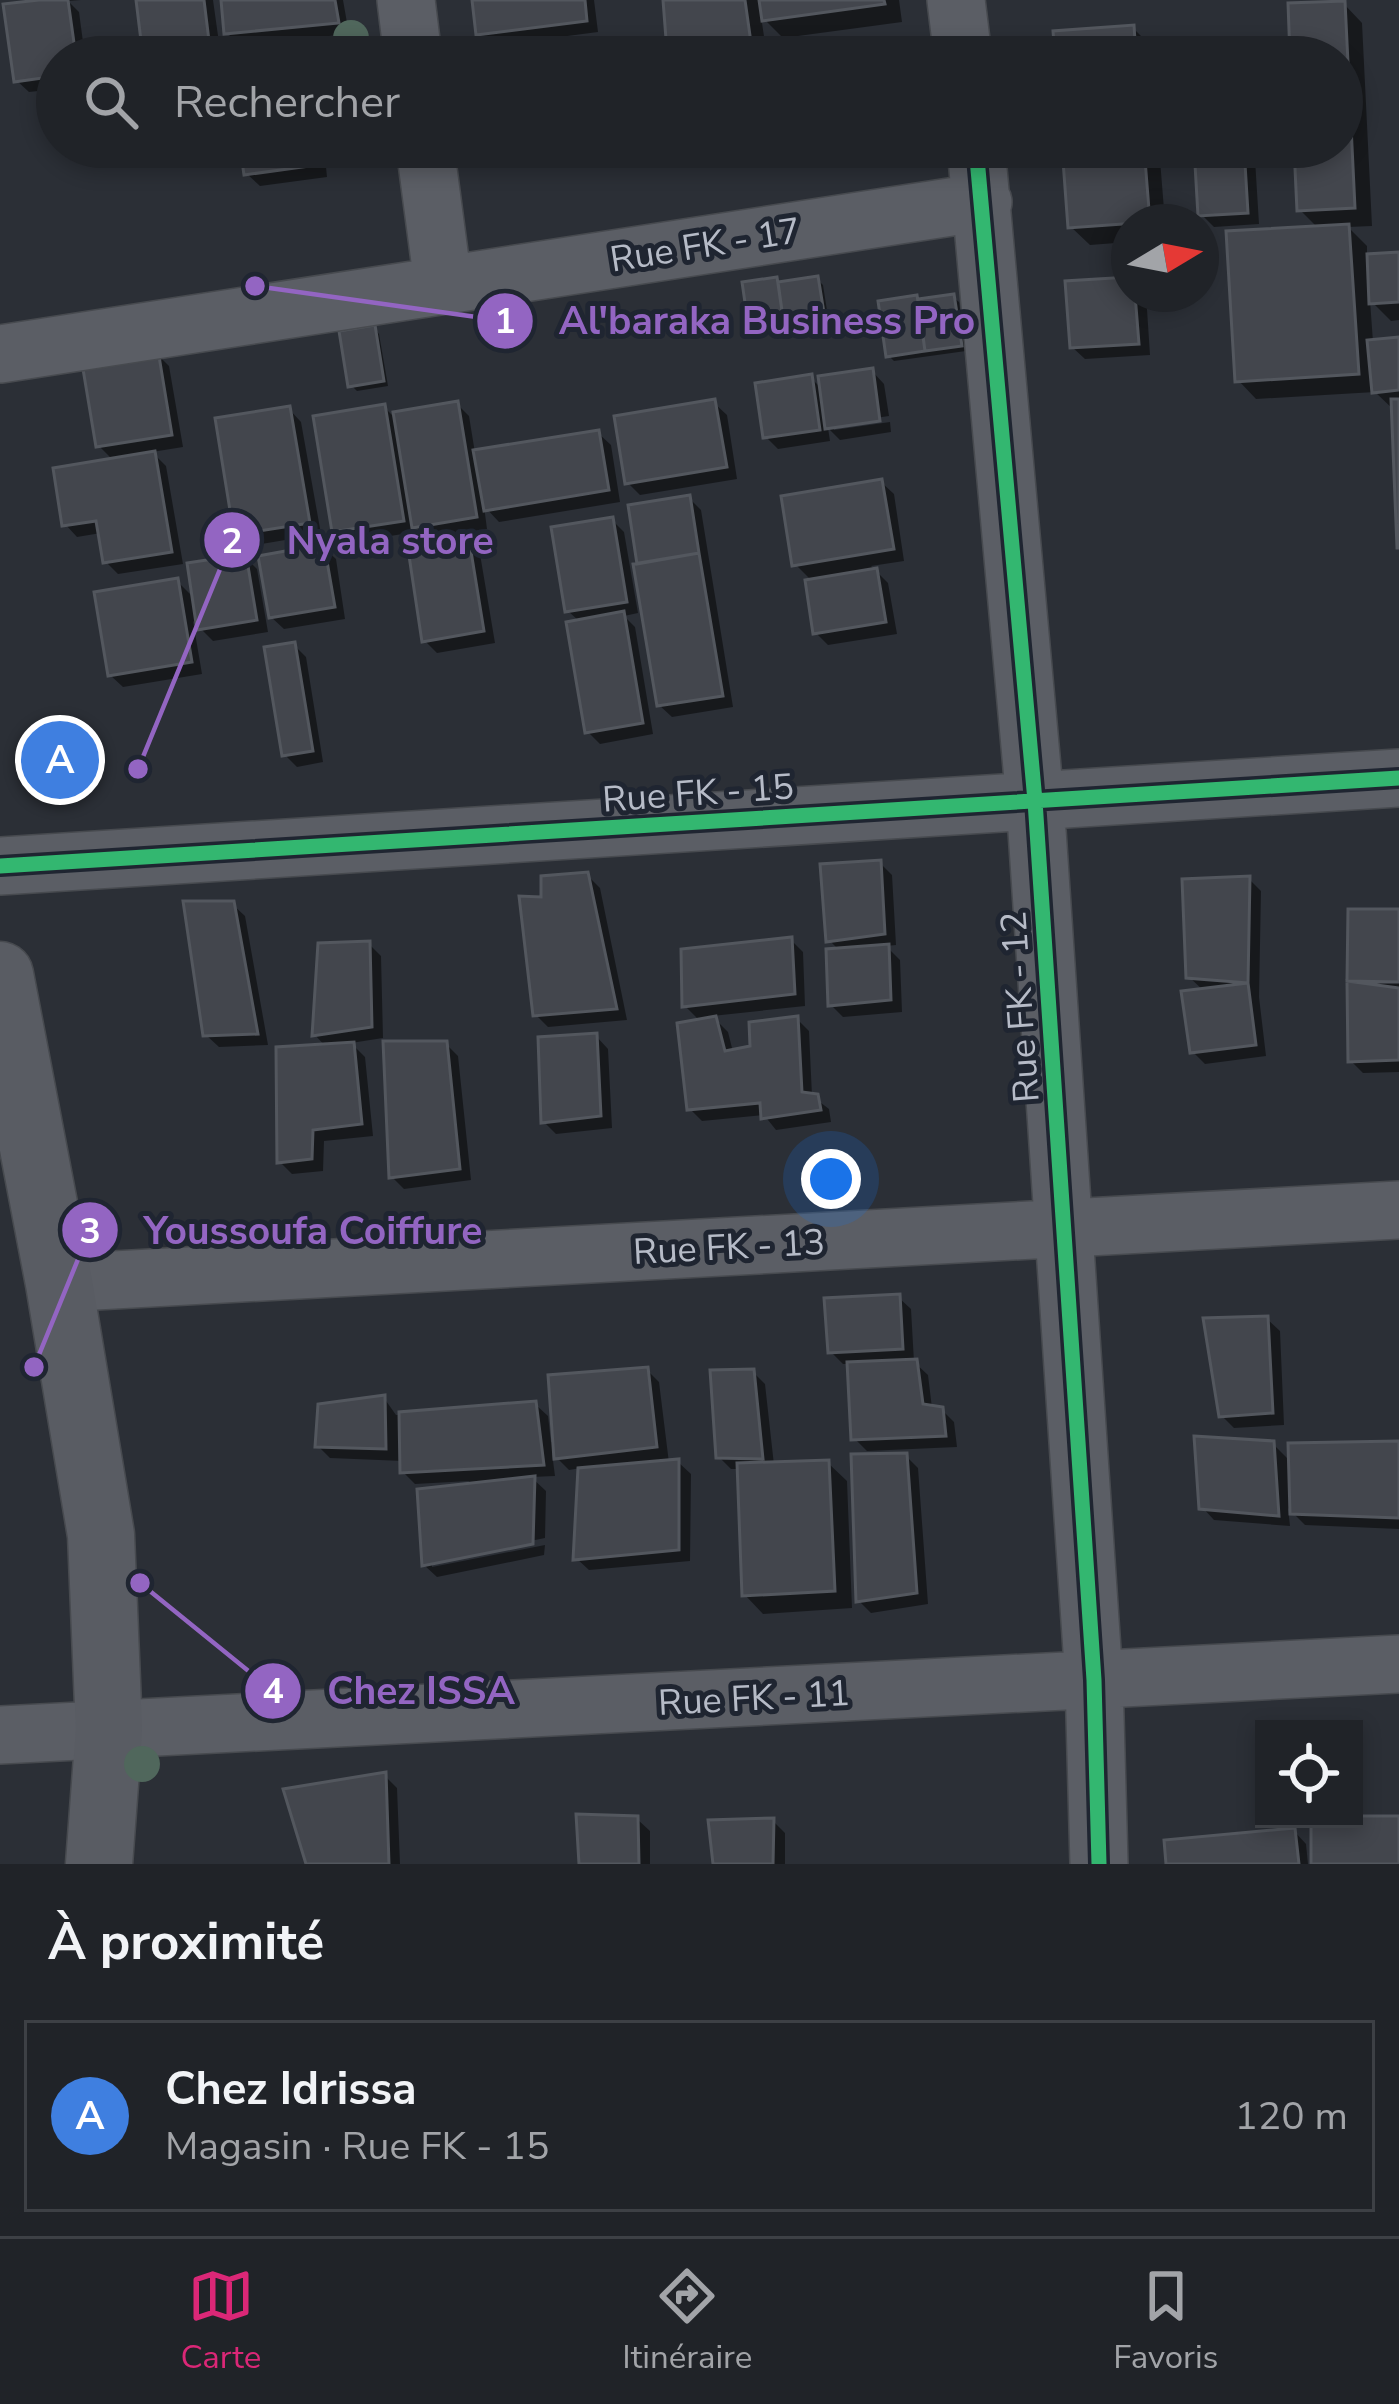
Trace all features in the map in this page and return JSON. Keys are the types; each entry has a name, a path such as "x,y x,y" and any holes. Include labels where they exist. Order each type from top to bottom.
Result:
{"main road":[{"path":"0,975 101,1534 109,1730 99,1864"}],"street":[{"path":"406,0 410,36"},
{"path":"956,0 960,36"},
{"path":"428,168 443,283"},
{"name":"Rue FK - 17","path":"0,354 443,283 979,174"},
{"name":"Rue FK - 12","path":"979,174 1035,801 1094,1680 1099,1864"},
{"name":"Rue FK - 15","path":"0,866 1399,778"},
{"name":"Rue FK - 13","path":"59,1282 1399,1210"},
{"name":"Rue FK - 11","path":"0,1735 1399,1664"}],"building":[{"path":"68,0 73,36 36,36 36,79 14,82 3,4"},
{"path":"136,0 204,0 208,36 140,36"},
{"path":"221,0 335,0 339,23 224,34"},
{"path":"472,0 585,0 587,21 476,35"},
{"path":"663,0 745,0 750,36 666,36"},
{"path":"759,0 884,0 885,4 762,21"},
{"path":"1345,1 1347,36 1289,36 1288,3"},
{"path":"1134,25 1135,36 1053,36 1053,31"},
{"path":"243,168 295,168 244,175"},
{"path":"1064,168 1146,168 1149,204 1111,204 1111,225 1068,228"},
{"path":"1195,168 1245,168 1248,213 1219,215 1219,204 1197,204"},
{"path":"1295,168 1353,168 1355,208 1297,211"},
{"path":"1349,224 1359,374 1235,382 1226,231"},
{"path":"1399,252 1399,302 1369,304 1367,254"},
{"path":"818,276 824,313 783,318 778,282"},
{"path":"777,277 784,325 749,330 742,282"},
{"path":"1111,278 1111,312 1136,312 1139,344 1070,348 1065,281"},
{"path":"954,294 962,346 925,351 918,299"},
{"path":"917,295 925,351 886,357 878,301"},
{"path":"375,325 384,381 348,387 339,331"},
{"path":"1399,337 1399,390 1372,393 1367,340"},
{"path":"158,350 172,435 96,447 82,363"},
{"path":"873,368 880,421 825,429 818,376"},
{"path":"812,374 820,430 763,438 755,383"},
{"path":"715,399 727,467 625,484 614,416"},
{"path":"1391,399 1399,399 1399,548 1397,548"},
{"path":"458,401 477,517 412,528 393,412"},
{"path":"385,404 404,521 332,532 313,416"},
{"path":"290,406 310,523 234,535 215,418"},
{"path":"599,430 609,490 484,511 473,450"},
{"path":"155,451 172,552 103,563 96,521 62,526 53,468"},
{"path":"882,479 894,549 792,566 781,496"},
{"path":"690,495 699,553 637,564 628,505"},
{"path":"613,517 627,602 565,612 551,527"},
{"path":"469,539 484,631 422,642 408,549"},
{"path":"324,544 335,607 269,618 258,556"},
{"path":"699,553 723,696 657,706 633,564"},
{"path":"246,554 257,620 197,630 187,563"},
{"path":"877,568 886,622 813,634 805,580"},
{"path":"178,578 192,662 108,676 94,592"},
{"path":"624,611 643,723 585,733 566,622"},
{"path":"295,642 313,751 282,756 264,647"},
{"path":"881,860 885,934 826,942 820,864"},
{"path":"588,872 617,1009 533,1016 519,896 541,897 541,876"},
{"path":"1250,876 1248,983 1186,978 1182,879"},
{"path":"183,901 234,901 258,1034 203,1036"},
{"path":"1348,909 1399,909 1399,982 1347,981"},
{"path":"792,937 795,994 682,1007 681,949"},
{"path":"370,941 372,1027 312,1036 318,943"},
{"path":"889,944 891,1000 828,1006 826,949"},
{"path":"1347,981 1399,988 1399,1060 1348,1062"},
{"path":"1248,983 1256,1045 1190,1053 1181,991"},
{"path":"716,1016 725,1051 750,1046 749,1022 798,1016 802,1092 818,1094 821,1110 761,1119 760,1103 687,1110 677,1023"},
{"path":"597,1033 601,1116 541,1123 538,1037"},
{"path":"383,1041 447,1041 460,1169 389,1178"},
{"path":"354,1042 362,1124 313,1130 312,1159 277,1163 276,1047"},
{"path":"900,1294 903,1349 828,1353 824,1298"},
{"path":"1268,1316 1273,1413 1219,1417 1203,1318"},
{"path":"917,1359 923,1404 943,1407 946,1436 851,1440 847,1362"},
{"path":"648,1367 657,1447 554,1459 548,1375"},
{"path":"754,1369 763,1459 716,1458 710,1370"},
{"path":"385,1395 386,1449 315,1447 318,1404"},
{"path":"536,1401 544,1465 400,1473 399,1412"},
{"path":"1194,1436 1274,1441 1279,1516 1199,1509"},
{"path":"1399,1441 1399,1518 1290,1514 1288,1443"},
{"path":"907,1453 917,1593 856,1602 851,1454"},
{"path":"679,1459 679,1550 573,1560 578,1468"},
{"path":"829,1460 835,1591 742,1596 737,1463"},
{"path":"535,1476 533,1544 422,1566 417,1489"},
{"path":"386,1772 389,1864 306,1864 283,1789"},
{"path":"576,1814 638,1816 639,1864 579,1864"},
{"path":"1363,1816 1399,1816 1399,1864 1311,1864 1311,1828 1363,1828"},
{"path":"774,1818 773,1864 713,1864 708,1820"},
{"path":"1295,1828 1299,1864 1166,1864 1164,1840"}],"cycle path":[{"path":"978,168 1035,801 1094,1680 1099,1864"},
{"path":"0,866 1399,778"}],"place":[{"name":"Al'baraka Business Pro","path":"255,286"},
{"name":"Chez Idrissa","path":"60,760"},
{"name":"Nyala store","path":"138,769"},
{"name":"Youssoufa Coiffure","path":"34,1367"},
{"name":"Chez ISSA","path":"140,1583"}]}
